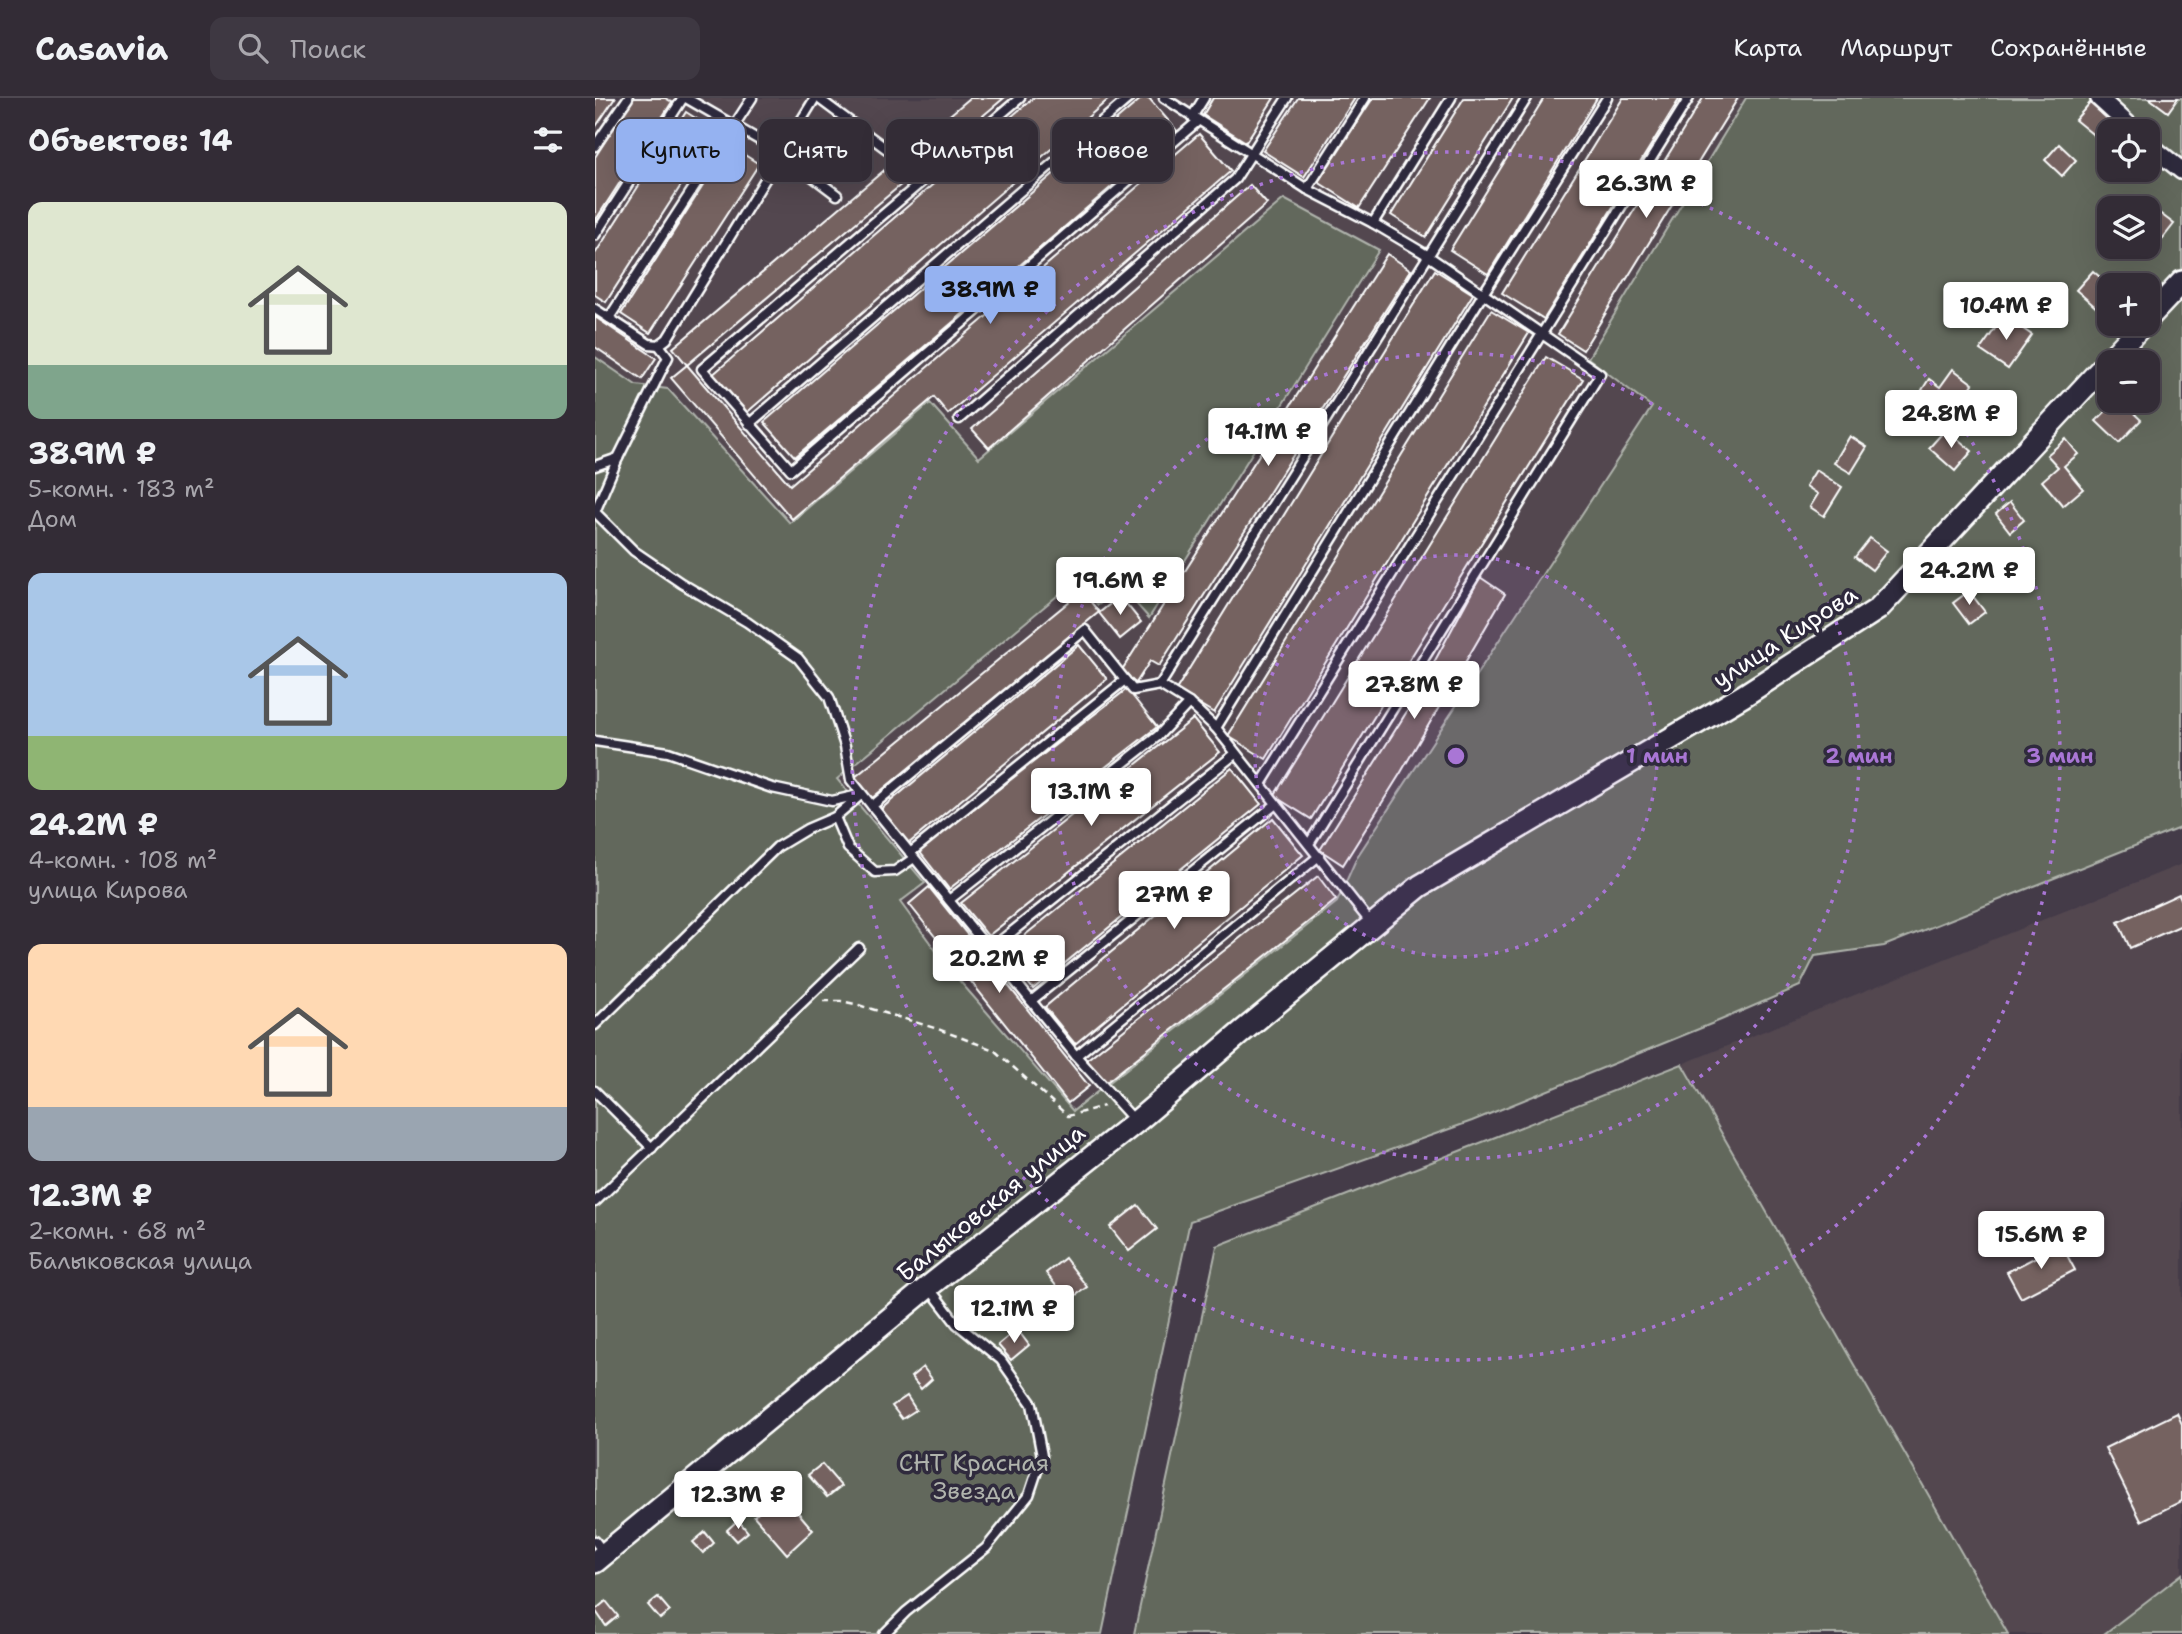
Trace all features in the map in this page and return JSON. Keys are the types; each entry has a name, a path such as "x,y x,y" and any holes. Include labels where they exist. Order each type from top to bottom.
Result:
{"street":[{"path":"2099,98 2121,119"},
{"path":"2160,153 2182,171"},
{"path":"2160,305 2182,282"},
{"name":"улица Кирова","path":"1420,886 1743,696 1878,610 2132,336"},
{"name":"Балыковская улица","path":"598,1552 1136,1122 1420,886"}],"lane":[{"path":"595,146 628,98"},
{"path":"595,235 685,98 723,119"},
{"path":"738,119 751,98"},
{"path":"802,119 816,98 886,149"},
{"path":"1020,98 702,369 791,470 1195,119 1204,98"},
{"path":"749,424 1129,98"},
{"path":"1164,98 1307,189 1427,255 1600,374 1310,844"},
{"path":"959,419 1235,179 1287,98"},
{"path":"1307,189 1365,98"},
{"path":"1373,223 1451,98"},
{"path":"1160,685 1527,98"},
{"path":"1216,728 1607,98"},
{"path":"1261,784 1689,98"},
{"path":"609,318 697,182"},
{"path":"595,309 649,344 659,345 667,339 762,182"},
{"path":"820,182 838,195"},
{"path":"659,345 668,357 618,457 596,512 634,551 799,658 829,697 845,746 851,779 1076,1056 1136,1122"},
{"path":"595,466 618,457"},
{"path":"871,806 1085,630 1133,690 1160,685 1189,703 1216,728 1372,925"},
{"path":"835,817 848,848 875,872 895,871 1125,680"},
{"path":"949,900 1158,736 1189,703"},
{"path":"595,741 668,752 772,788 832,801 862,794"},
{"path":"989,950 1235,754"},
{"path":"595,1025 777,847 807,828 835,817 862,794"},
{"path":"1031,1001 1276,804"},
{"path":"1076,1056 1319,856"},
{"path":"595,1202 859,947"},
{"path":"595,1091 652,1148"},
{"path":"884,1634 906,1612 986,1548 1028,1495 1042,1455 1032,1404 1001,1360 957,1324 928,1287"}],"path":[{"path":"803,1001 841,1001 855,1004 938,1029 993,1050 1067,1116 1085,1113 1117,1101"}],"shaded area":[{"path":"595,98 1746,98 1588,357 1652,407 1357,857 1337,902 1073,1111 951,971 899,901 925,882 837,779 1075,580 1123,589 1149,618 1379,250 1284,199 979,459 930,403 790,523 668,389 636,385 595,357"},
{"path":"2182,864 2182,1574 2104,1634 2008,1634 1682,1064"}],"green space":[{"name":"СНТ Красная Звезда","path":"1746,98 2182,98 2182,827 1884,946 1815,956 1800,986 1721,1020 1472,1121 1190,1221 1102,1634 595,1634 595,357 636,385 668,389 790,523 930,403 979,458 1284,199 1379,250 1149,618 1123,589 1098,605 1075,581 837,779 925,883 900,902 951,971 1073,1111 1337,902 1357,857 1652,407 1588,358"},
{"path":"1682,1064 2008,1634 1134,1634 1217,1246"},
{"path":"2182,1574 2182,1634 2104,1634"}],"building":[{"path":"595,98 615,98 595,128"},
{"path":"633,98 665,98 672,102 661,119 619,119"},
{"path":"970,98 1004,98 979,119 945,119"},
{"path":"1033,98 1110,98 1086,119 1052,119 1052,148 1038,160 1038,119 1009,119"},
{"path":"1142,98 1149,98 1167,119 1118,119"},
{"path":"1213,98 1274,98 1246,142 1203,115"},
{"path":"1298,98 1355,98 1304,177 1263,151"},
{"path":"1373,98 1430,98 1359,208 1318,182"},
{"path":"1464,98 1513,98 1426,237 1391,215"},
{"path":"1544,98 1597,98 1488,274 1450,250"},
{"path":"1623,98 1680,98 1544,319 1502,293"},
{"path":"1703,98 1738,98 1583,350 1558,334"},
{"path":"2149,98 2178,98 2168,112"},
{"path":"2090,103 2108,119 2097,119 2096,137 2075,120"},
{"path":"686,112 697,119 682,119"},
{"path":"616,124 616,182 620,182 595,221 595,157"},
{"path":"1199,134 1231,171 948,414 934,397 792,519 671,378 687,365 790,485 1143,182 1173,182 1173,156"},
{"path":"2059,144 2076,160 2062,176 2045,160"},
{"path":"745,155 759,164 650,333 621,314 705,182 745,182"},
{"path":"886,169 886,182 904,182 687,365 673,348"},
{"path":"1052,175 1052,182 1117,182 795,457 764,422"},
{"path":"641,182 683,182 606,302 595,295 595,254"},
{"path":"936,182 1013,182 744,415 711,376"},
{"path":"1250,185 1267,204 989,448 972,429"},
{"path":"2160,214 2174,224 2160,242"},
{"path":"1387,254 1411,270 1159,666 1150,661 1136,683 1120,673"},
{"path":"1435,270 1473,294 1214,713 1176,690"},
{"path":"2093,271 2097,274 2097,308 2076,290"},
{"path":"1491,310 1529,333 1266,759 1228,736"},
{"path":"2004,316 2032,335 2008,369 1980,350"},
{"path":"595,317 656,358 642,379 595,347"},
{"path":"1546,357 1583,379 1311,819 1274,796"},
{"path":"1953,369 1973,384 1953,412 1922,390 1929,379 1940,387"},
{"path":"2104,413 2134,413 2141,420 2119,443 2096,421"},
{"path":"1946,429 1972,451 1955,471 1929,448"},
{"path":"1850,436 1867,447 1851,473 1834,463"},
{"path":"2066,439 2078,454 2064,466 2083,489 2063,506 2042,481 2058,467 2047,455"},
{"path":"1816,470 1842,487 1824,516 1810,507 1818,494 1806,486"},
{"path":"2010,502 2024,520 2010,532 1996,514"},
{"path":"1870,538 1887,551 1872,570 1855,557"},
{"path":"1480,577 1505,594 1400,774 1343,865 1320,850 1411,705"},
{"path":"1082,591 1099,612 871,799 854,778"},
{"path":"1969,591 1985,612 1969,624 1953,603"},
{"path":"1120,596 1141,622 1120,639 1099,613"},
{"path":"1079,645 1107,679 908,844 880,810"},
{"path":"1127,689 1157,727 949,889 919,851"},
{"path":"1193,719 1220,752 988,936 961,903"},
{"path":"1232,768 1261,804 1033,989 1004,952"},
{"path":"1273,818 1303,855 1075,1044 1045,1007"},
{"path":"1318,876 1336,900 1104,1084 1085,1061"},
{"path":"929,887 1089,1086 1068,1103 909,904"},
{"path":"2179,894 2182,901 2182,925 2130,948 2118,922"},
{"path":"1138,1205 1157,1229 1129,1251 1110,1227"},
{"path":"2061,1244 2075,1270 2021,1298 2007,1272"},
{"path":"1065,1258 1087,1287 1068,1301 1046,1273"},
{"path":"1017,1329 1029,1345 1011,1360 998,1345"},
{"path":"923,1367 932,1379 921,1389 911,1377"},
{"path":"907,1396 916,1410 902,1419 892,1406"},
{"path":"2177,1413 2182,1424 2182,1501 2141,1521 2105,1448"},
{"path":"822,1464 841,1486 827,1497 808,1475"},
{"path":"772,1500 781,1511 790,1503 813,1530 787,1554 754,1516"},
{"path":"738,1520 748,1532 737,1541 727,1530"},
{"path":"705,1532 714,1543 703,1553 693,1542"},
{"path":"658,1597 670,1611 660,1619 648,1605"},
{"path":"606,1601 618,1616 606,1626 595,1610"}]}
